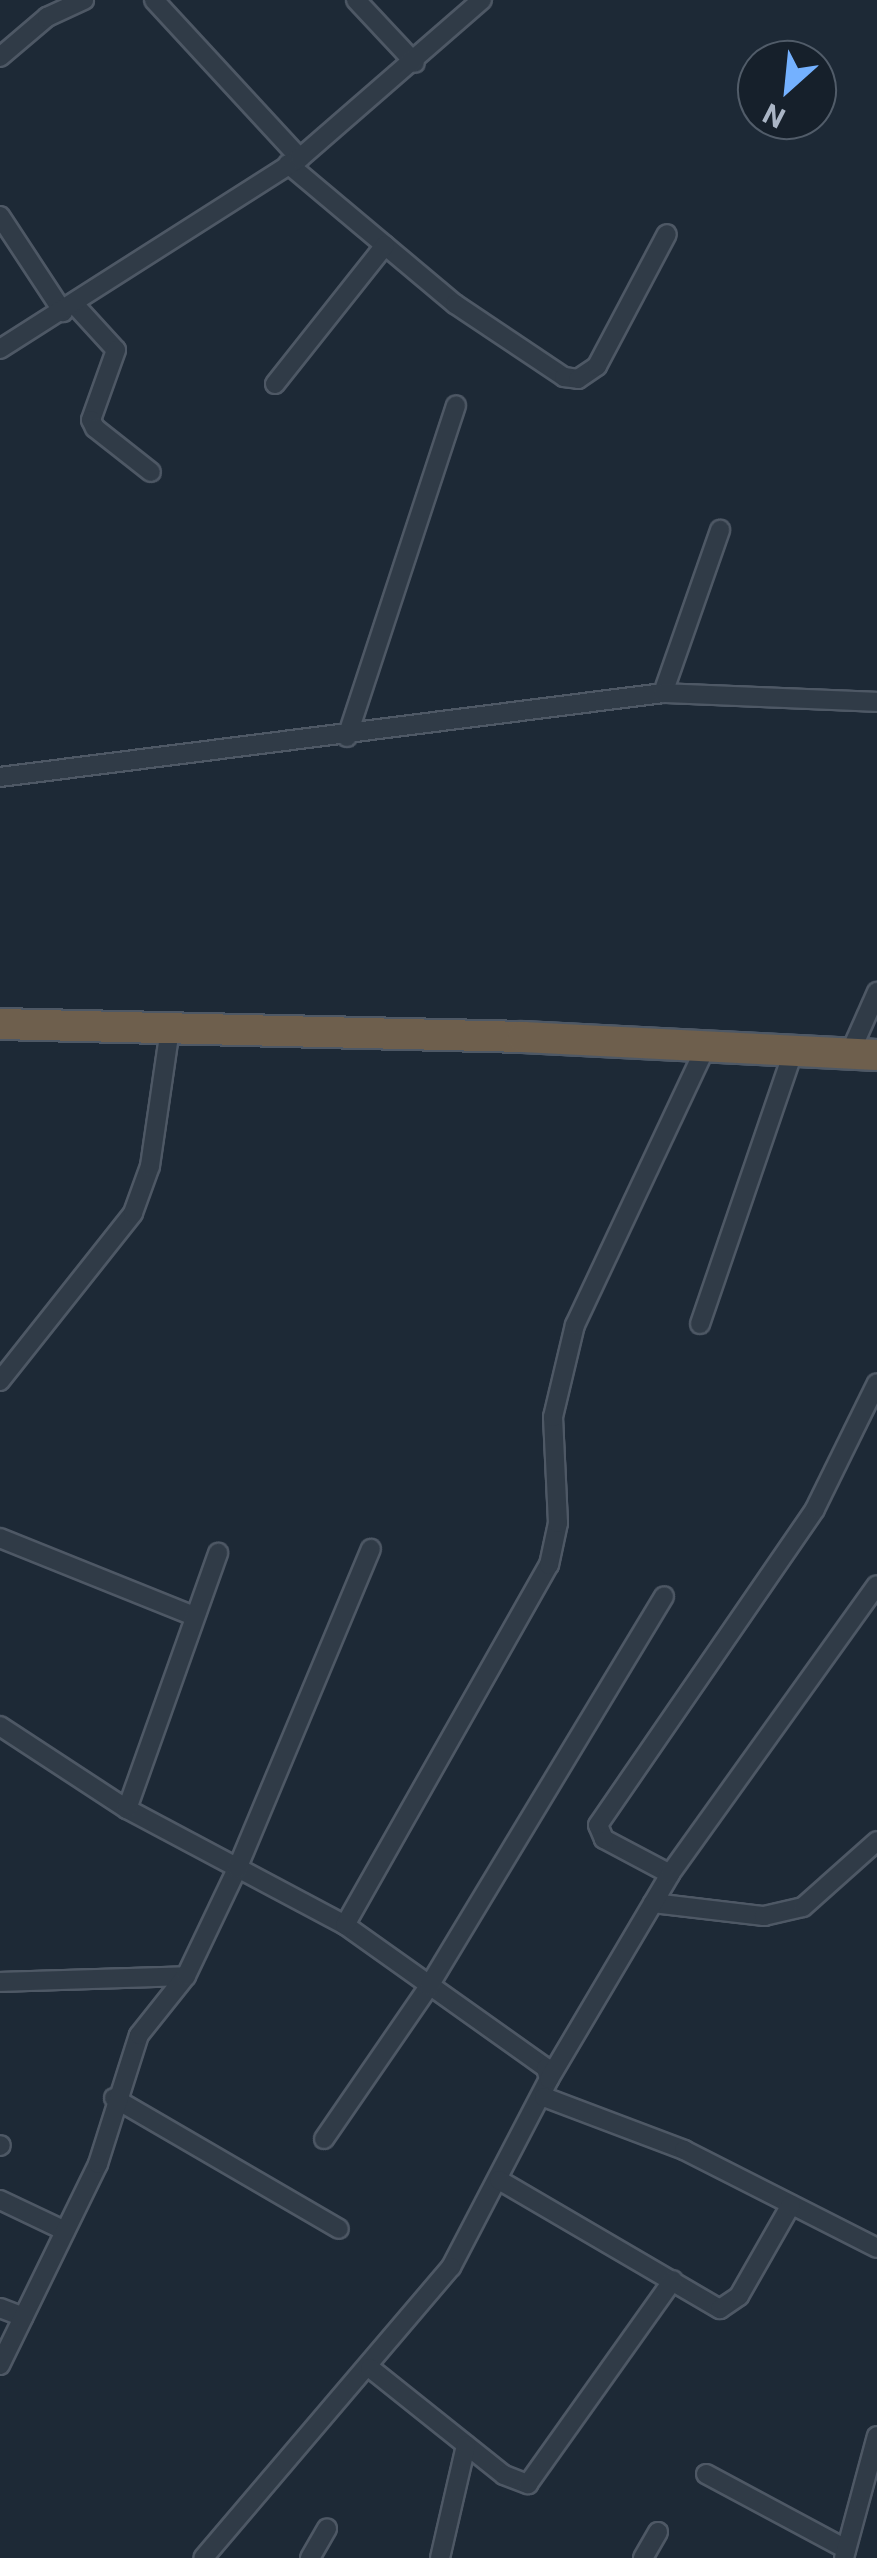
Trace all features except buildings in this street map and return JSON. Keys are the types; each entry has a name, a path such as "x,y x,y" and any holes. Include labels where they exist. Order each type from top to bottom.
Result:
{"highway":[{"path":"0,1024 864,1054"}],"street":[{"path":"0,58 47,17 84,0"},
{"path":"154,0 294,161 454,304 564,377 578,379 597,366 667,234"},
{"path":"356,0 415,63"},
{"path":"0,349 294,161 415,63 482,0"},
{"path":"0,216 69,308 116,350 91,420 151,472"},
{"path":"275,384 386,245"},
{"path":"347,737 456,406"},
{"path":"662,692 720,530"},
{"path":"0,776 347,737 662,692 877,702"},
{"path":"864,1054 877,992"},
{"path":"0,1381 133,1214 150,1166 170,1029"},
{"path":"345,1925 549,1565 558,1523 553,1417 575,1325 706,1046"},
{"path":"700,1324 794,1050"},
{"path":"670,1874 604,1839 598,1825 815,1508 877,1384"},
{"path":"0,1538 194,1616"},
{"path":"0,2365 98,2164 114,2098 140,2035 186,1976 236,1869 370,1549"},
{"path":"126,1809 218,1553"},
{"path":"203,2558 370,2368 451,2267 546,2088 670,1874 877,1585"},
{"path":"324,2139 429,1986 664,1596"},
{"path":"0,1726 126,1809 345,1925 546,2068 546,2088"},
{"path":"653,1902 764,1916 803,1907 877,1841"},
{"path":"0,1982 186,1976"},
{"path":"546,2088 684,2150 877,2248"},
{"path":"114,2098 339,2229"},
{"path":"499,2180 720,2309 729,2306 791,2205"},
{"path":"0,2200 66,2231"},
{"path":"370,2368 466,2446 528,2484 672,2280"},
{"path":"0,2308 23,2318"},
{"path":"706,2474 845,2554 877,2436"},
{"path":"440,2558 466,2446"},
{"path":"310,2558 327,2528"},
{"path":"643,2558 658,2532"}]}
